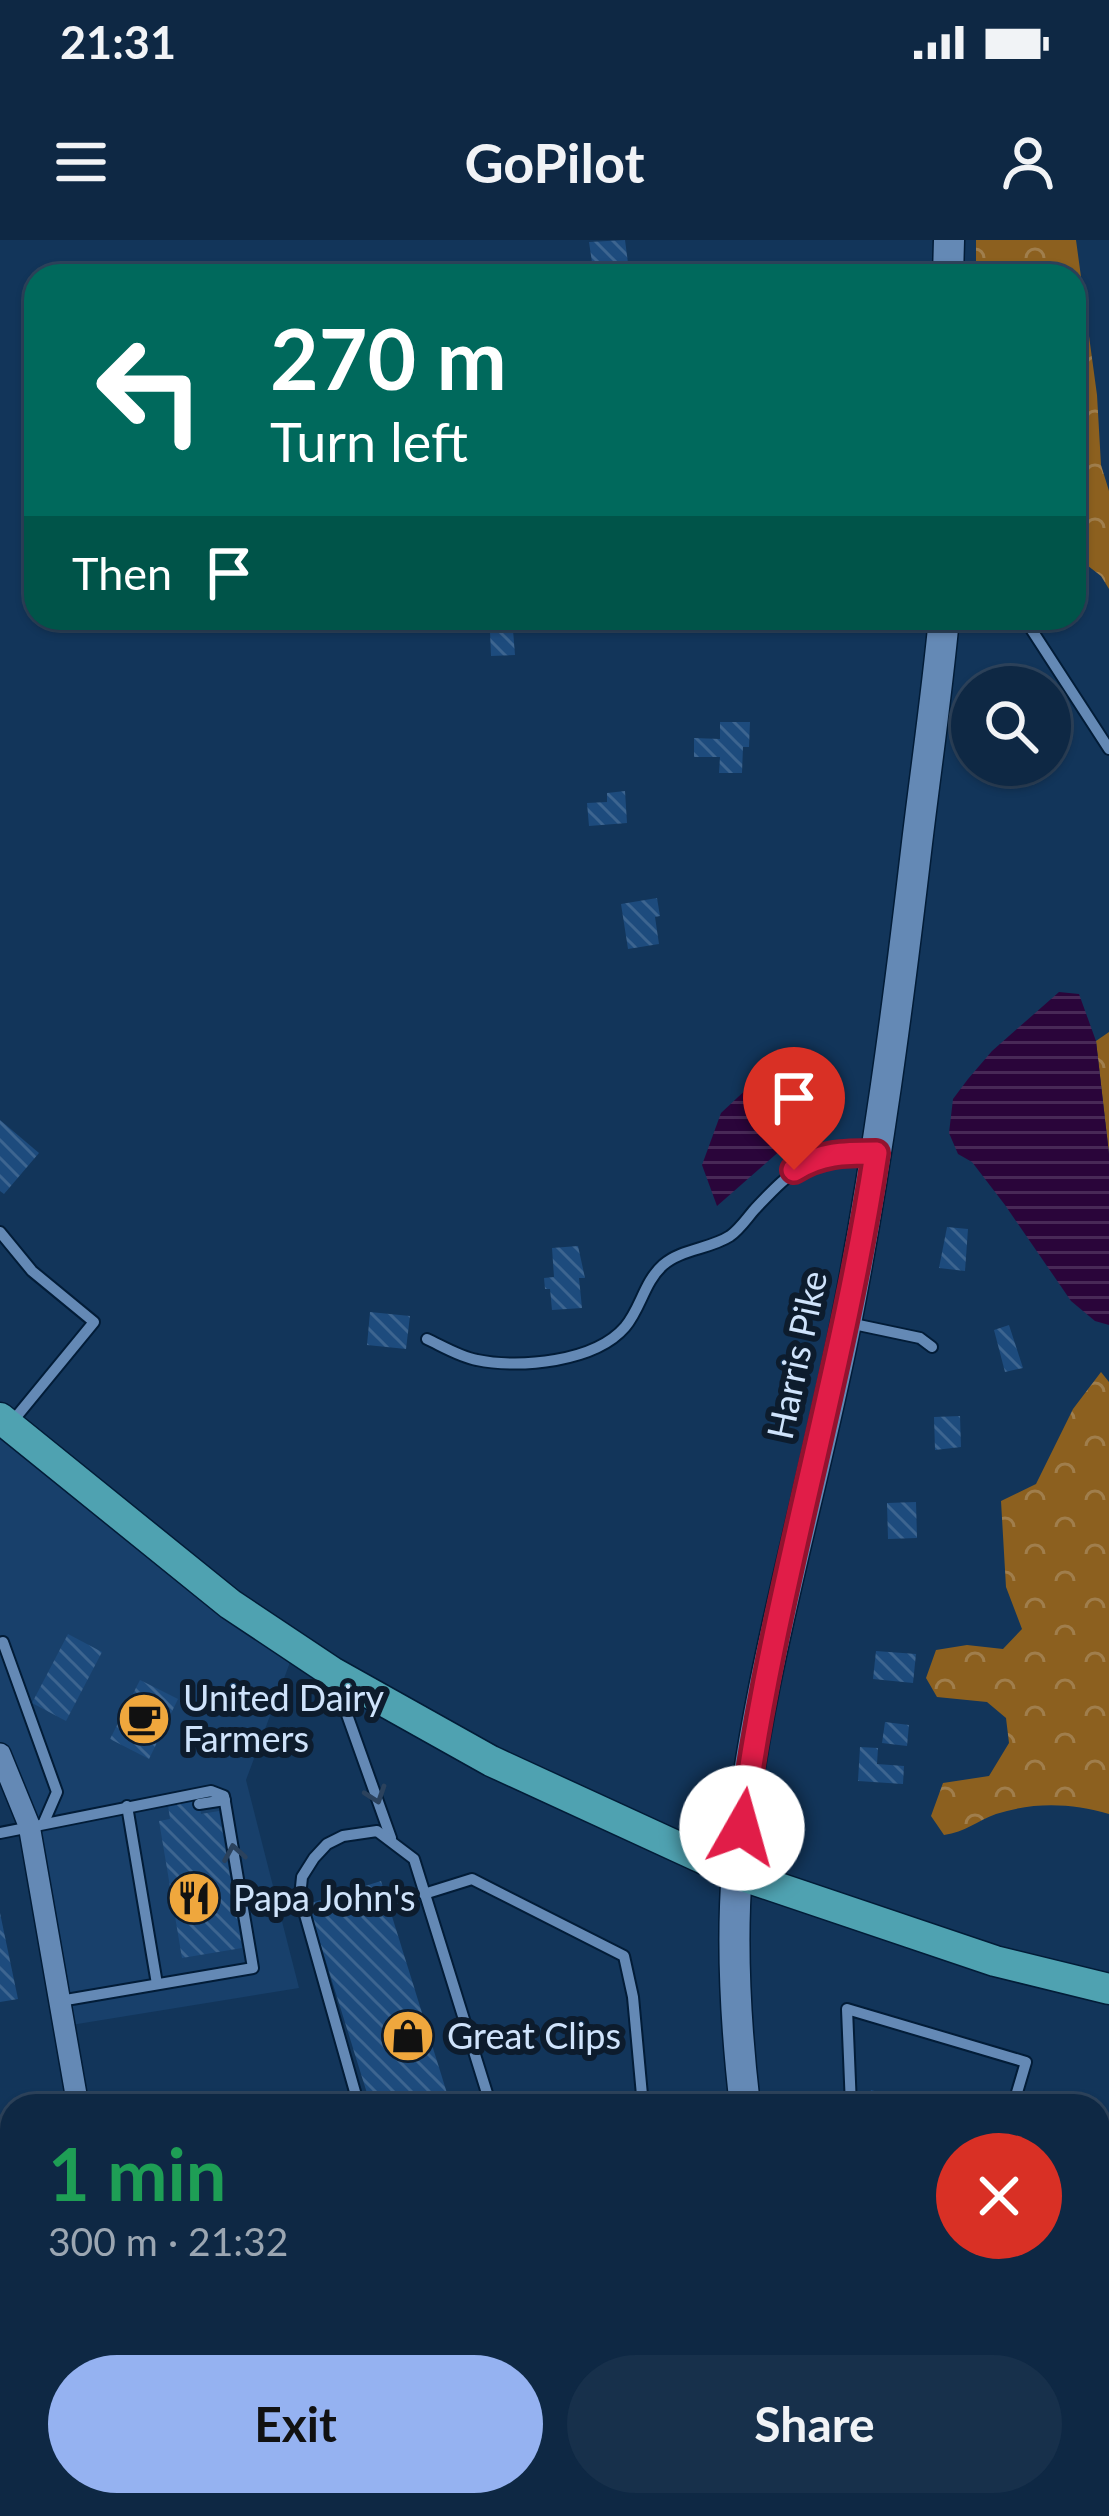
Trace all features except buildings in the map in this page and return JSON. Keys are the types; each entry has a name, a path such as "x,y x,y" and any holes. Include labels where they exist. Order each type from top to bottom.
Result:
{"main road":[{"name":"Harris Pike","path":"745,2094 735,1943 737,1874 762,1693 846,1322 876,1153 943,630"},
{"path":"3,1422 230,1604 332,1672 491,1761 737,1874 995,1960 1109,1989"}],"street":[{"path":"0,1754 36,1824 76,2094"}],"lane":[{"path":"1032,630 1109,749"},
{"path":"427,1339 476,1360 512,1363 555,1361 602,1343 624,1328 647,1283 668,1260 734,1234 794,1170 814,1158 836,1153 876,1153"},
{"path":"0,1232 32,1271 94,1322 3,1422"},
{"path":"846,1322 920,1339 932,1347"},
{"path":"0,1643 57,1792 36,1824"},
{"path":"332,1672 392,1840"},
{"path":"0,1832 211,1791 224,1800 253,1968 60,2001"},
{"path":"200,1804 224,1800"},
{"path":"152,1802 169,1809"},
{"path":"127,1806 158,1984"},
{"path":"356,2094 300,1897 302,1877 326,1844 359,1831 377,1831 414,1859 486,2094"},
{"path":"424,1894 472,1879 624,1956 634,1997 642,2094"},
{"path":"851,2094 847,2009 1026,2062 1017,2094"}],"shaded area":[{"path":"1059,992 1079,994 1096,1041 1109,1154 1109,1325 1095,1321 1071,1301 972,1162 958,1154 949,1133 953,1099 968,1079 992,1051"},
{"path":"785,1053 808,1077 807,1127 717,1206 702,1165 721,1113"},
{"path":"0,1435 295,1649 246,1780 299,1988 65,2026 29,1825 0,1754"}],"green space":[{"path":"976,240 1076,240 1079,264 976,264"},
{"path":"1086,314 1101,465 1109,491 1109,589 1086,564"},
{"path":"1109,1032 1109,1154 1096,1041"},
{"path":"1101,1372 1109,1382 1109,1814 1067,1806 1024,1807 944,1835 931,1816 943,1783 989,1776 1009,1743 1006,1718 987,1702 937,1697 926,1678 936,1650 967,1645 1003,1649 1022,1629 1006,1587 1001,1501 1036,1484 1073,1409"}],"place":[{"name":"United Dairy Farmers","path":"144,1719"},
{"name":"Papa John's","path":"194,1898"},
{"name":"Great Clips","path":"408,2036"}],"route":[{"path":"742,1828 762,1693 842,1343 876,1153 836,1153 814,1158 794,1170"}]}
